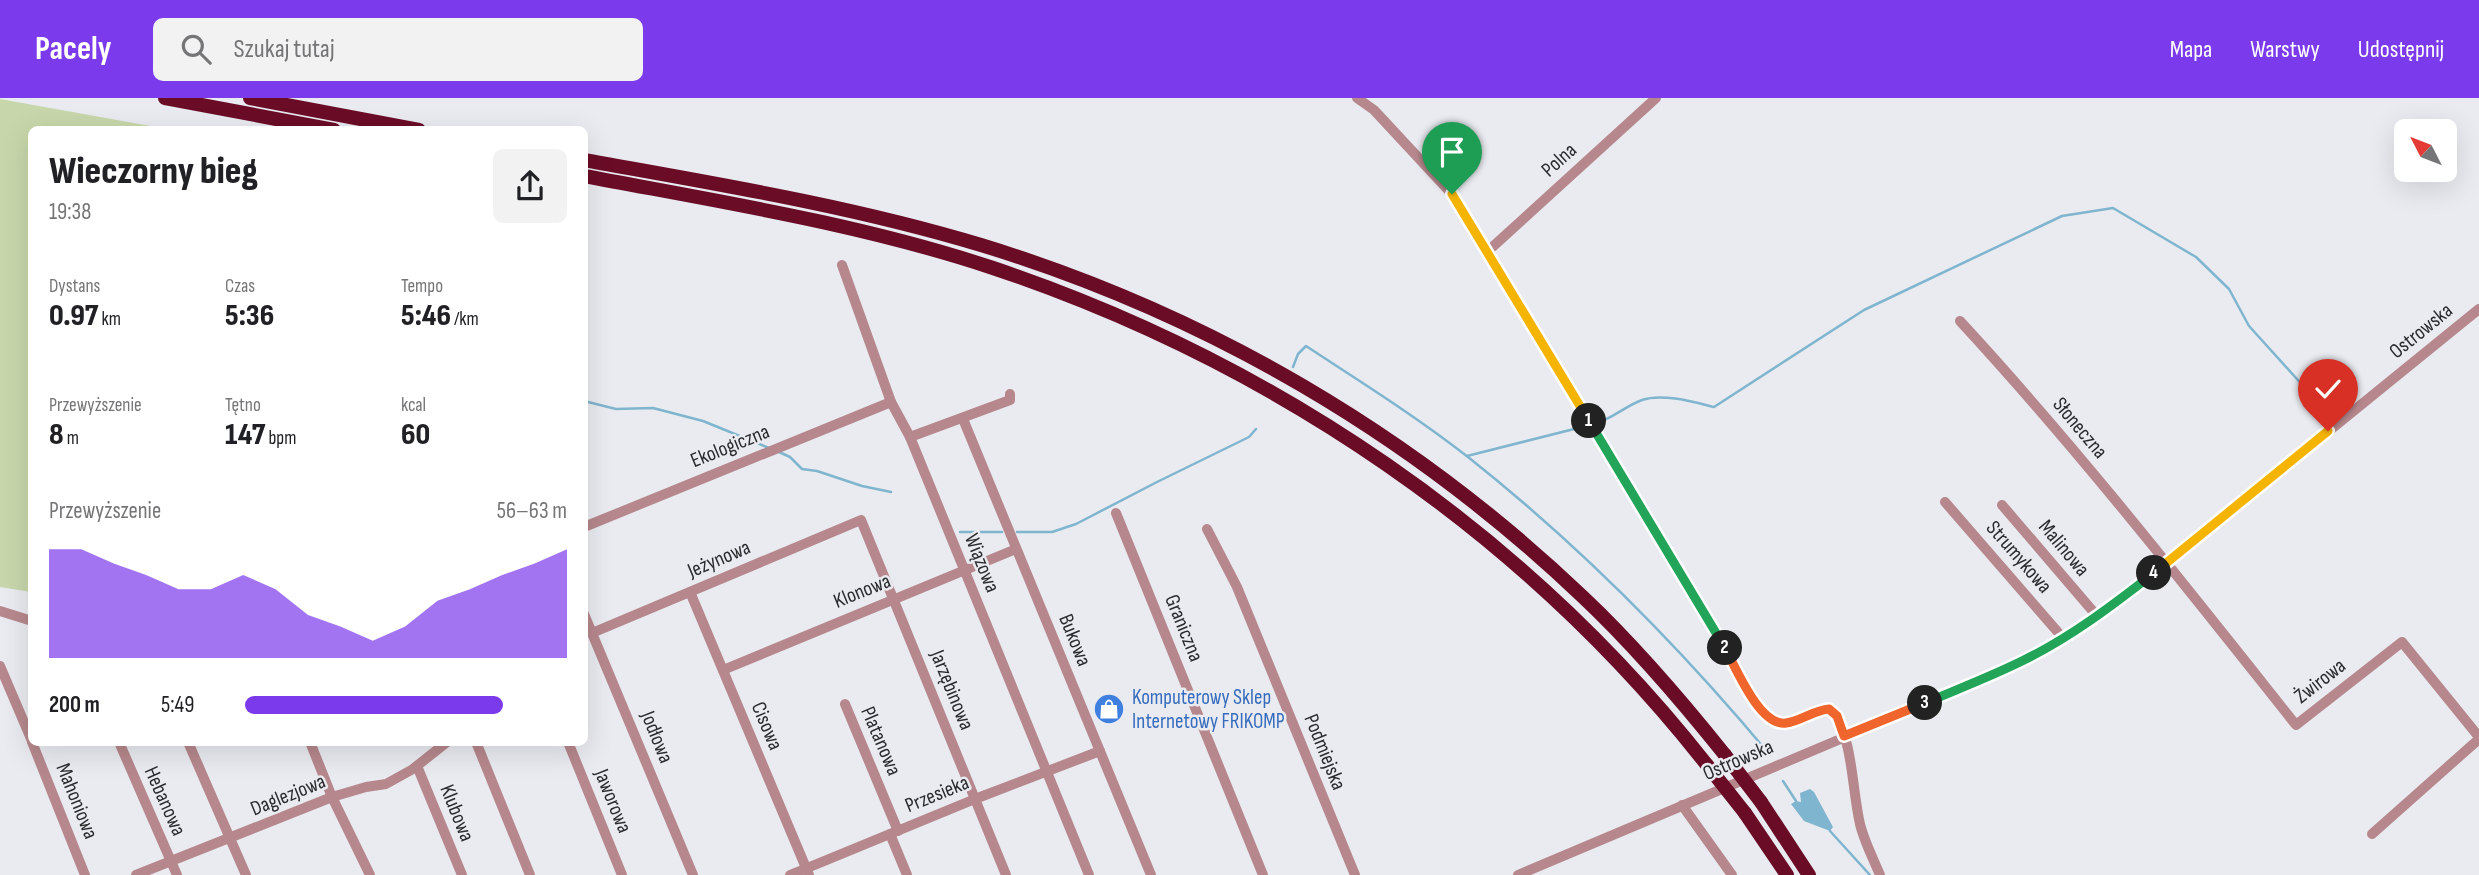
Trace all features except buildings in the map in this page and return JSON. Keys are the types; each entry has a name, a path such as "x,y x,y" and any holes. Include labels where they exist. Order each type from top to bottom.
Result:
{"highway":[{"path":"165,98 313,126"},
{"path":"250,98 398,126"},
{"path":"588,161 905,224 1039,264 1117,293 1223,342 1311,389 1434,470 1479,505 1619,632 1671,688 1725,755 1761,802 1809,875"},
{"path":"588,177 844,228 967,260 1131,320 1224,365 1320,420 1449,509 1516,563 1570,613 1625,669 1707,765 1745,813 1787,875"}],"street":[{"path":"1357,98 1374,110 1452,194 1758,706 1778,723 1829,709 1837,716 1844,736 1860,826 1880,875"},
{"name":"Polna","path":"1488,251 1656,98"},
{"name":"Wiązowa","path":"842,265 891,402 910,437 1089,875"},
{"name":"Ostrowska","path":"1518,875 2011,667 2063,638 2168,563 2479,309"},
{"name":"Słoneczna","path":"1960,321 2008,373 2168,563"},
{"path":"910,437 1010,400 1010,394"},
{"name":"Ekologiczna","path":"588,525 891,402"},
{"name":"Bukowa","path":"963,419 1151,875"},
{"name":"Strumykowa","path":"1945,502 2063,638"},
{"name":"Malinowa","path":"2002,505 2097,616"},
{"name":"Graniczna","path":"1116,513 1263,875"},
{"name":"Jeżynowa","path":"592,633 861,520"},
{"name":"Jarzębinowa","path":"861,520 1006,875"},
{"name":"Podmiejska","path":"1207,529 1237,587 1355,875"},
{"name":"Klonowa","path":"723,670 1016,549"},
{"name":"Żwirowa","path":"2168,563 2297,725 2402,642 2479,738"},
{"name":"Cisowa","path":"690,592 808,872"},
{"path":"0,611 28,620"},
{"name":"Jodłowa","path":"588,624 693,875"},
{"name":"Mahoniowa","path":"0,666 28,732"},
{"name":"Platanowa","path":"845,704 907,875"},
{"path":"2372,834 2479,738"},
{"name":"Mahoniowa","path":"34,746 85,875"},
{"name":"Hebanowa","path":"121,746 177,875"},
{"path":"190,746 246,875"},
{"path":"312,746 332,797 370,875"},
{"name":"Daglezjowa","path":"136,875 332,797 366,787 386,785 417,766 442,746"},
{"path":"478,746 530,875"},
{"name":"Jaworowa","path":"570,746 622,875"},
{"name":"Przesieka","path":"790,875 808,872 975,799 1100,751"},
{"name":"Klubowa","path":"417,766 462,875"},
{"path":"1682,805 1732,875"}],"green space":[{"path":"0,99 150,126 28,126 28,592 0,587"}],"water":[{"path":"1810,789 1833,827 1830,831 1804,821 1791,804 1801,802 1800,793"}],"waterway":[{"path":"1593,424 1650,398 1678,399 1714,407 1864,310 2062,216 2113,208 2196,257 2229,289 2249,326 2324,409"},
{"path":"1293,367 1298,354 1306,346 1409,414 1468,457 1589,561 1627,598 1700,675 1770,755"},
{"path":"588,402 616,409 653,408 703,421 769,448"},
{"path":"1467,456 1586,426"},
{"path":"1017,532 1052,532 1076,524 1249,437 1256,429"},
{"path":"779,452 790,457 802,469 891,492"},
{"path":"960,532 1002,532"},
{"path":"1783,781 1796,801"},
{"path":"1830,831 1870,875"}],"place":[{"name":"Komputerowy Sklep Internetowy FRIKOMP","path":"1109,709"}],"route":[{"path":"1452,194 1758,706 1778,723 1829,709 1837,716 1844,736 2026,660 2133,590 2328,431"}]}
